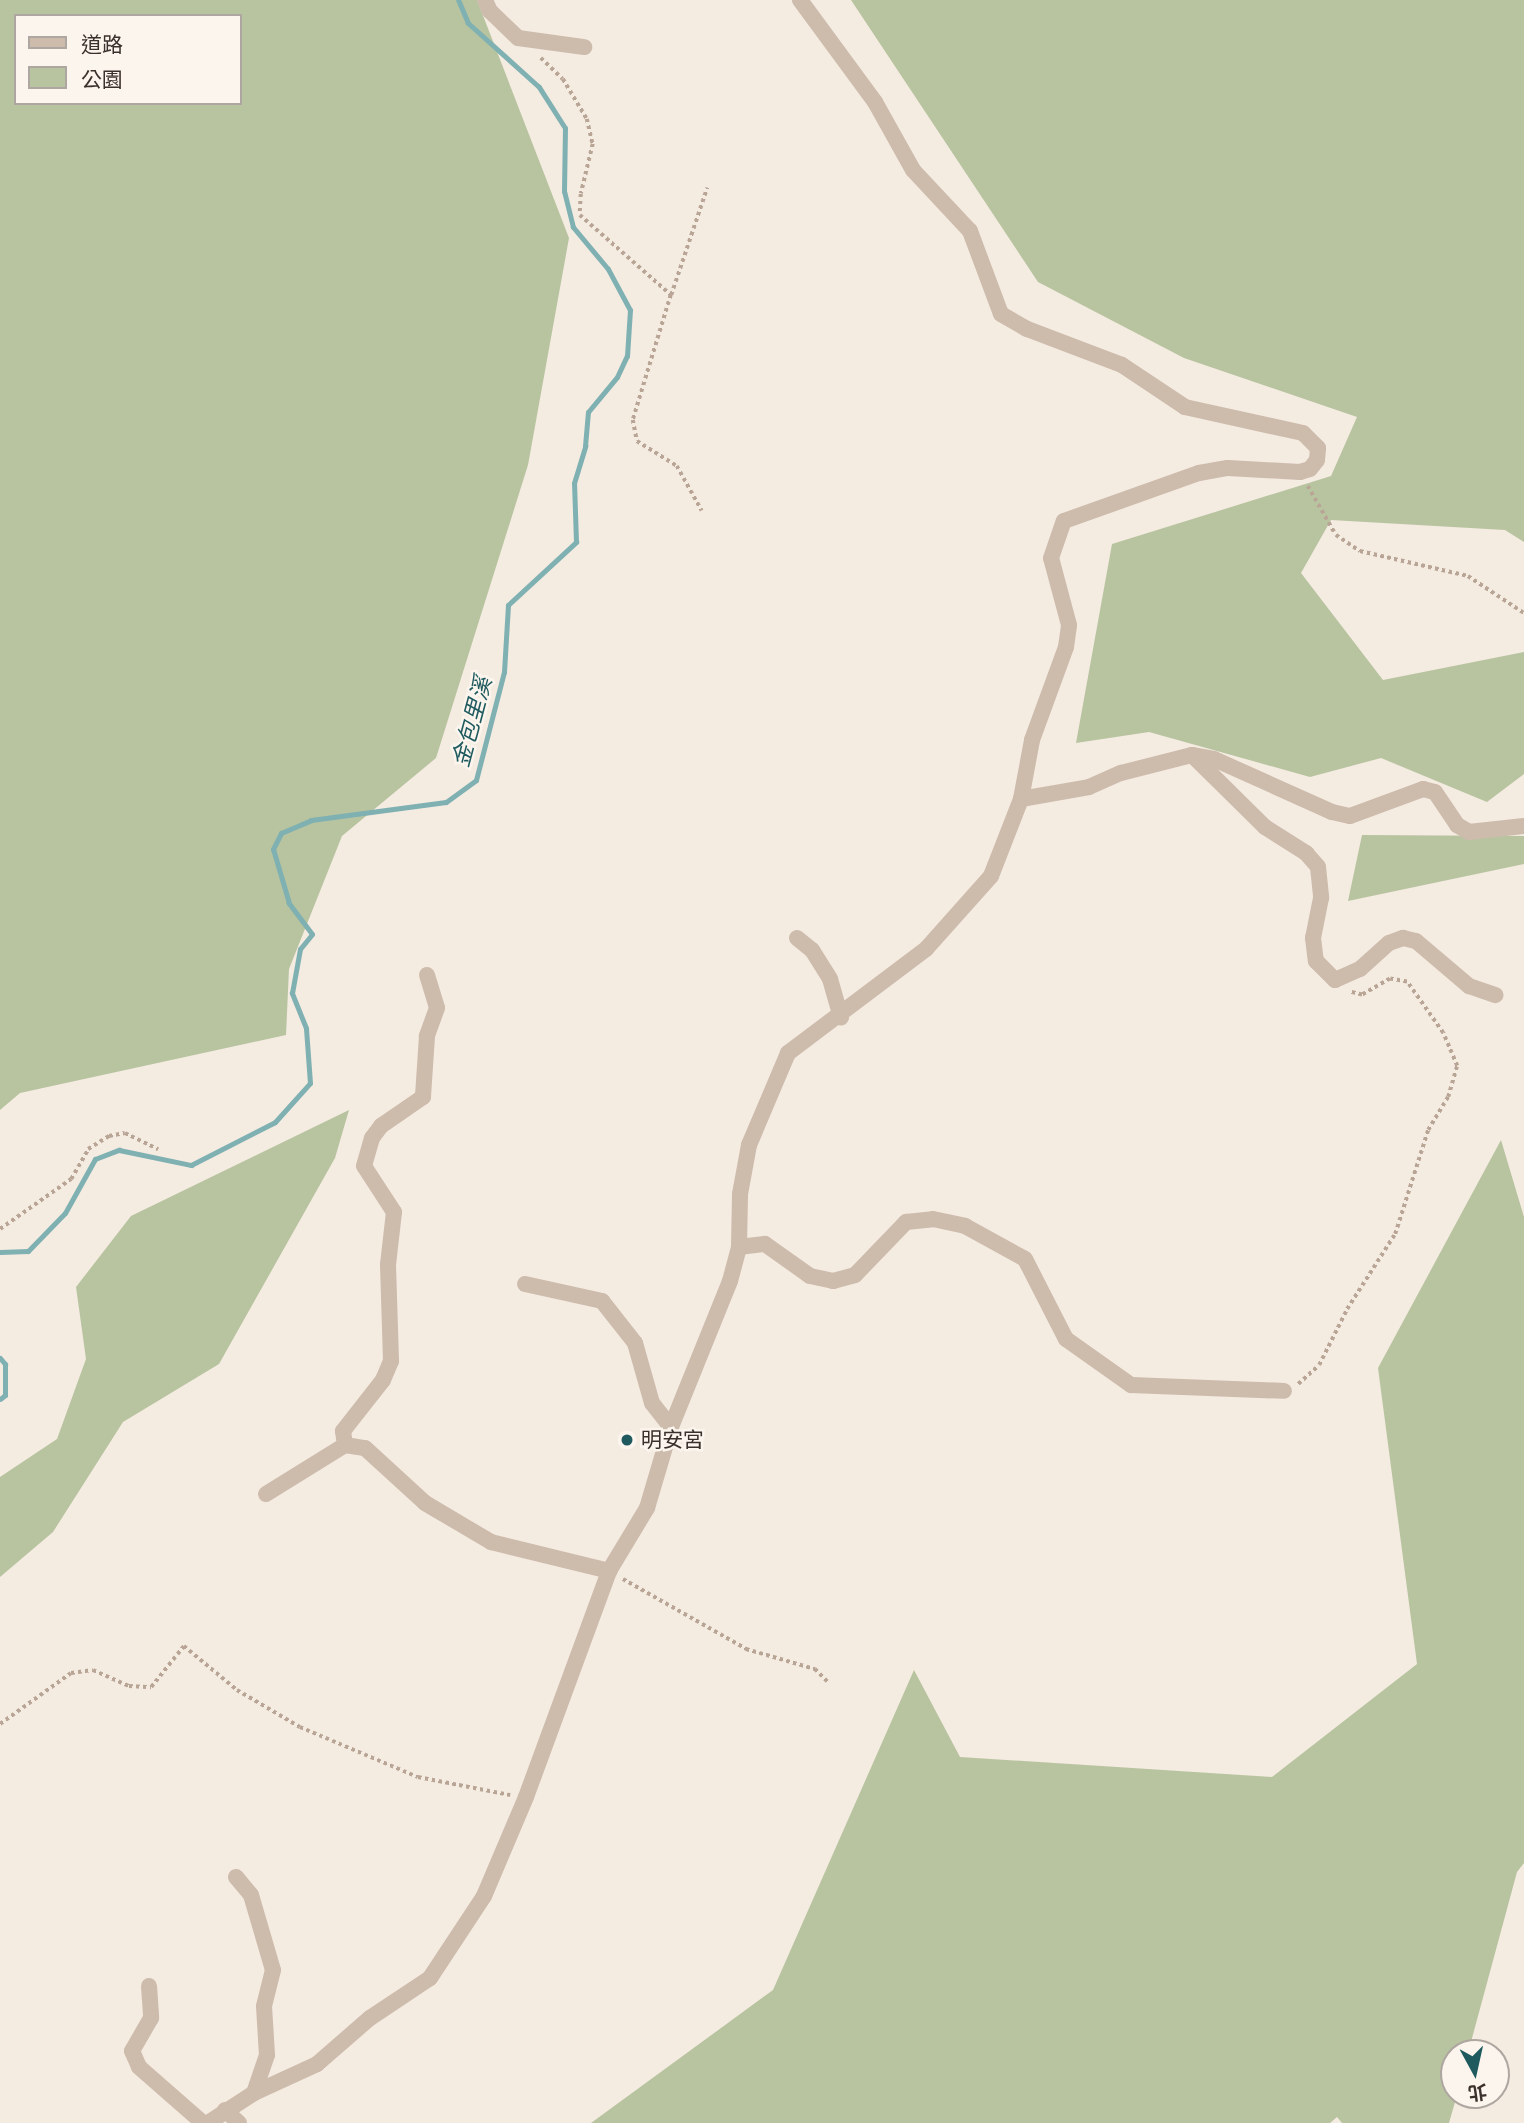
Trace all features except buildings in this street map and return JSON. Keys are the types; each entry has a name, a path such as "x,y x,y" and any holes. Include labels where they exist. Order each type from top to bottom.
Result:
{"street":[{"path":"485,0 490,11 518,38 584,47"},
{"path":"149,1986 151,2018 132,2051 139,2067 206,2123 254,2092 317,2064 370,2018 430,1978 484,1896 526,1797 609,1571 647,1508 671,1427 730,1281 738,1247 740,1194 749,1145 788,1053 841,1017 926,949 973,900 991,876 1021,799 1032,740 1066,647 1069,625 1051,558 1064,520 1199,473 1228,468 1300,472 1310,469 1317,460 1318,448 1303,433 1185,407 1122,365 1027,329 1001,314 970,231 913,170 875,102 800,0"},
{"path":"1021,799 1089,787 1121,773 1192,755 1214,759 1332,812 1350,816 1423,789 1434,792 1457,825 1469,831 1524,826"},
{"path":"1192,755 1265,827 1306,853 1318,867 1321,898 1313,939 1316,961 1335,980 1360,969 1389,943 1403,938 1416,941 1469,986 1495,995"},
{"path":"797,938 812,950 830,979 841,1017"},
{"path":"345,1446 343,1431 383,1380 391,1361 388,1265 394,1212 364,1166 372,1138 381,1126 423,1097 427,1036 437,1008 427,975"},
{"path":"738,1247 765,1244 810,1276 833,1281 855,1275 906,1222 933,1219 965,1226 1025,1259 1066,1339 1131,1385 1284,1391"},
{"path":"525,1284 602,1301 635,1343 652,1403 671,1427"},
{"path":"266,1494 345,1446 365,1448 425,1503 491,1542 609,1571"},
{"path":"236,1877 251,1895 273,1970 264,2006 267,2055 254,2092"},
{"path":"225,2110 239,2123"}],"path":[{"path":"518,38 563,79 587,119 593,144 580,194 580,215 671,295"},
{"path":"702,511 677,466 637,441 633,420 707,188"},
{"path":"1300,472 1336,535 1360,551 1468,576 1524,613"},
{"path":"1284,1391 1307,1380 1319,1365 1347,1309 1395,1234 1428,1130 1448,1097 1457,1066 1443,1033 1407,982 1390,979 1362,995 1335,980"},
{"path":"0,1229 71,1179 88,1149 109,1136 125,1133 158,1149"},
{"path":"609,1571 746,1649 815,1669 829,1683"},
{"path":"0,1724 71,1673 93,1670 129,1686 152,1687 184,1646 237,1690 300,1727 418,1777 526,1797"}],"green space":[{"path":"0,0 477,0 569,238 528,465 436,758 342,836 289,969 286,1035 20,1093 0,1110"},
{"path":"851,0 1524,0 1524,542 1505,530 1331,520 1301,573 1383,680 1524,652 1524,774 1487,802 1381,758 1310,777 1149,732 1076,743 1112,544 1331,476 1357,417 1184,358 1038,282"},
{"path":"1362,835 1524,836 1524,864 1348,901"},
{"path":"349,1110 335,1158 219,1364 123,1422 53,1532 0,1577 0,1477 57,1439 86,1359 76,1287 131,1216"},
{"path":"1501,1140 1524,1217 1524,1863 1517,1872 1472,2039 1440,2039 1440,2109 1453,2109 1449,2123 1342,2123 1337,2117 1330,2123 591,2123 773,1990 914,1670 960,1757 1272,1777 1417,1664 1378,1368"}],"waterway":[{"name":"金包里溪","path":"0,1252 28,1251 65,1213 95,1159 119,1150 191,1165 275,1122 310,1083 306,1028 292,993 300,949 312,934 289,903 273,849 281,833 311,820 446,802 476,780 504,672 508,605 576,542 574,483 585,446 588,412 617,377 627,356 630,310 608,269 573,227 564,191 565,128 539,87 468,23 458,0"},
{"name":"金包里溪","path":"0,1358 5,1364 5,1395 0,1399"}],"place":[{"name":"明安宮","path":"627,1440"}]}
